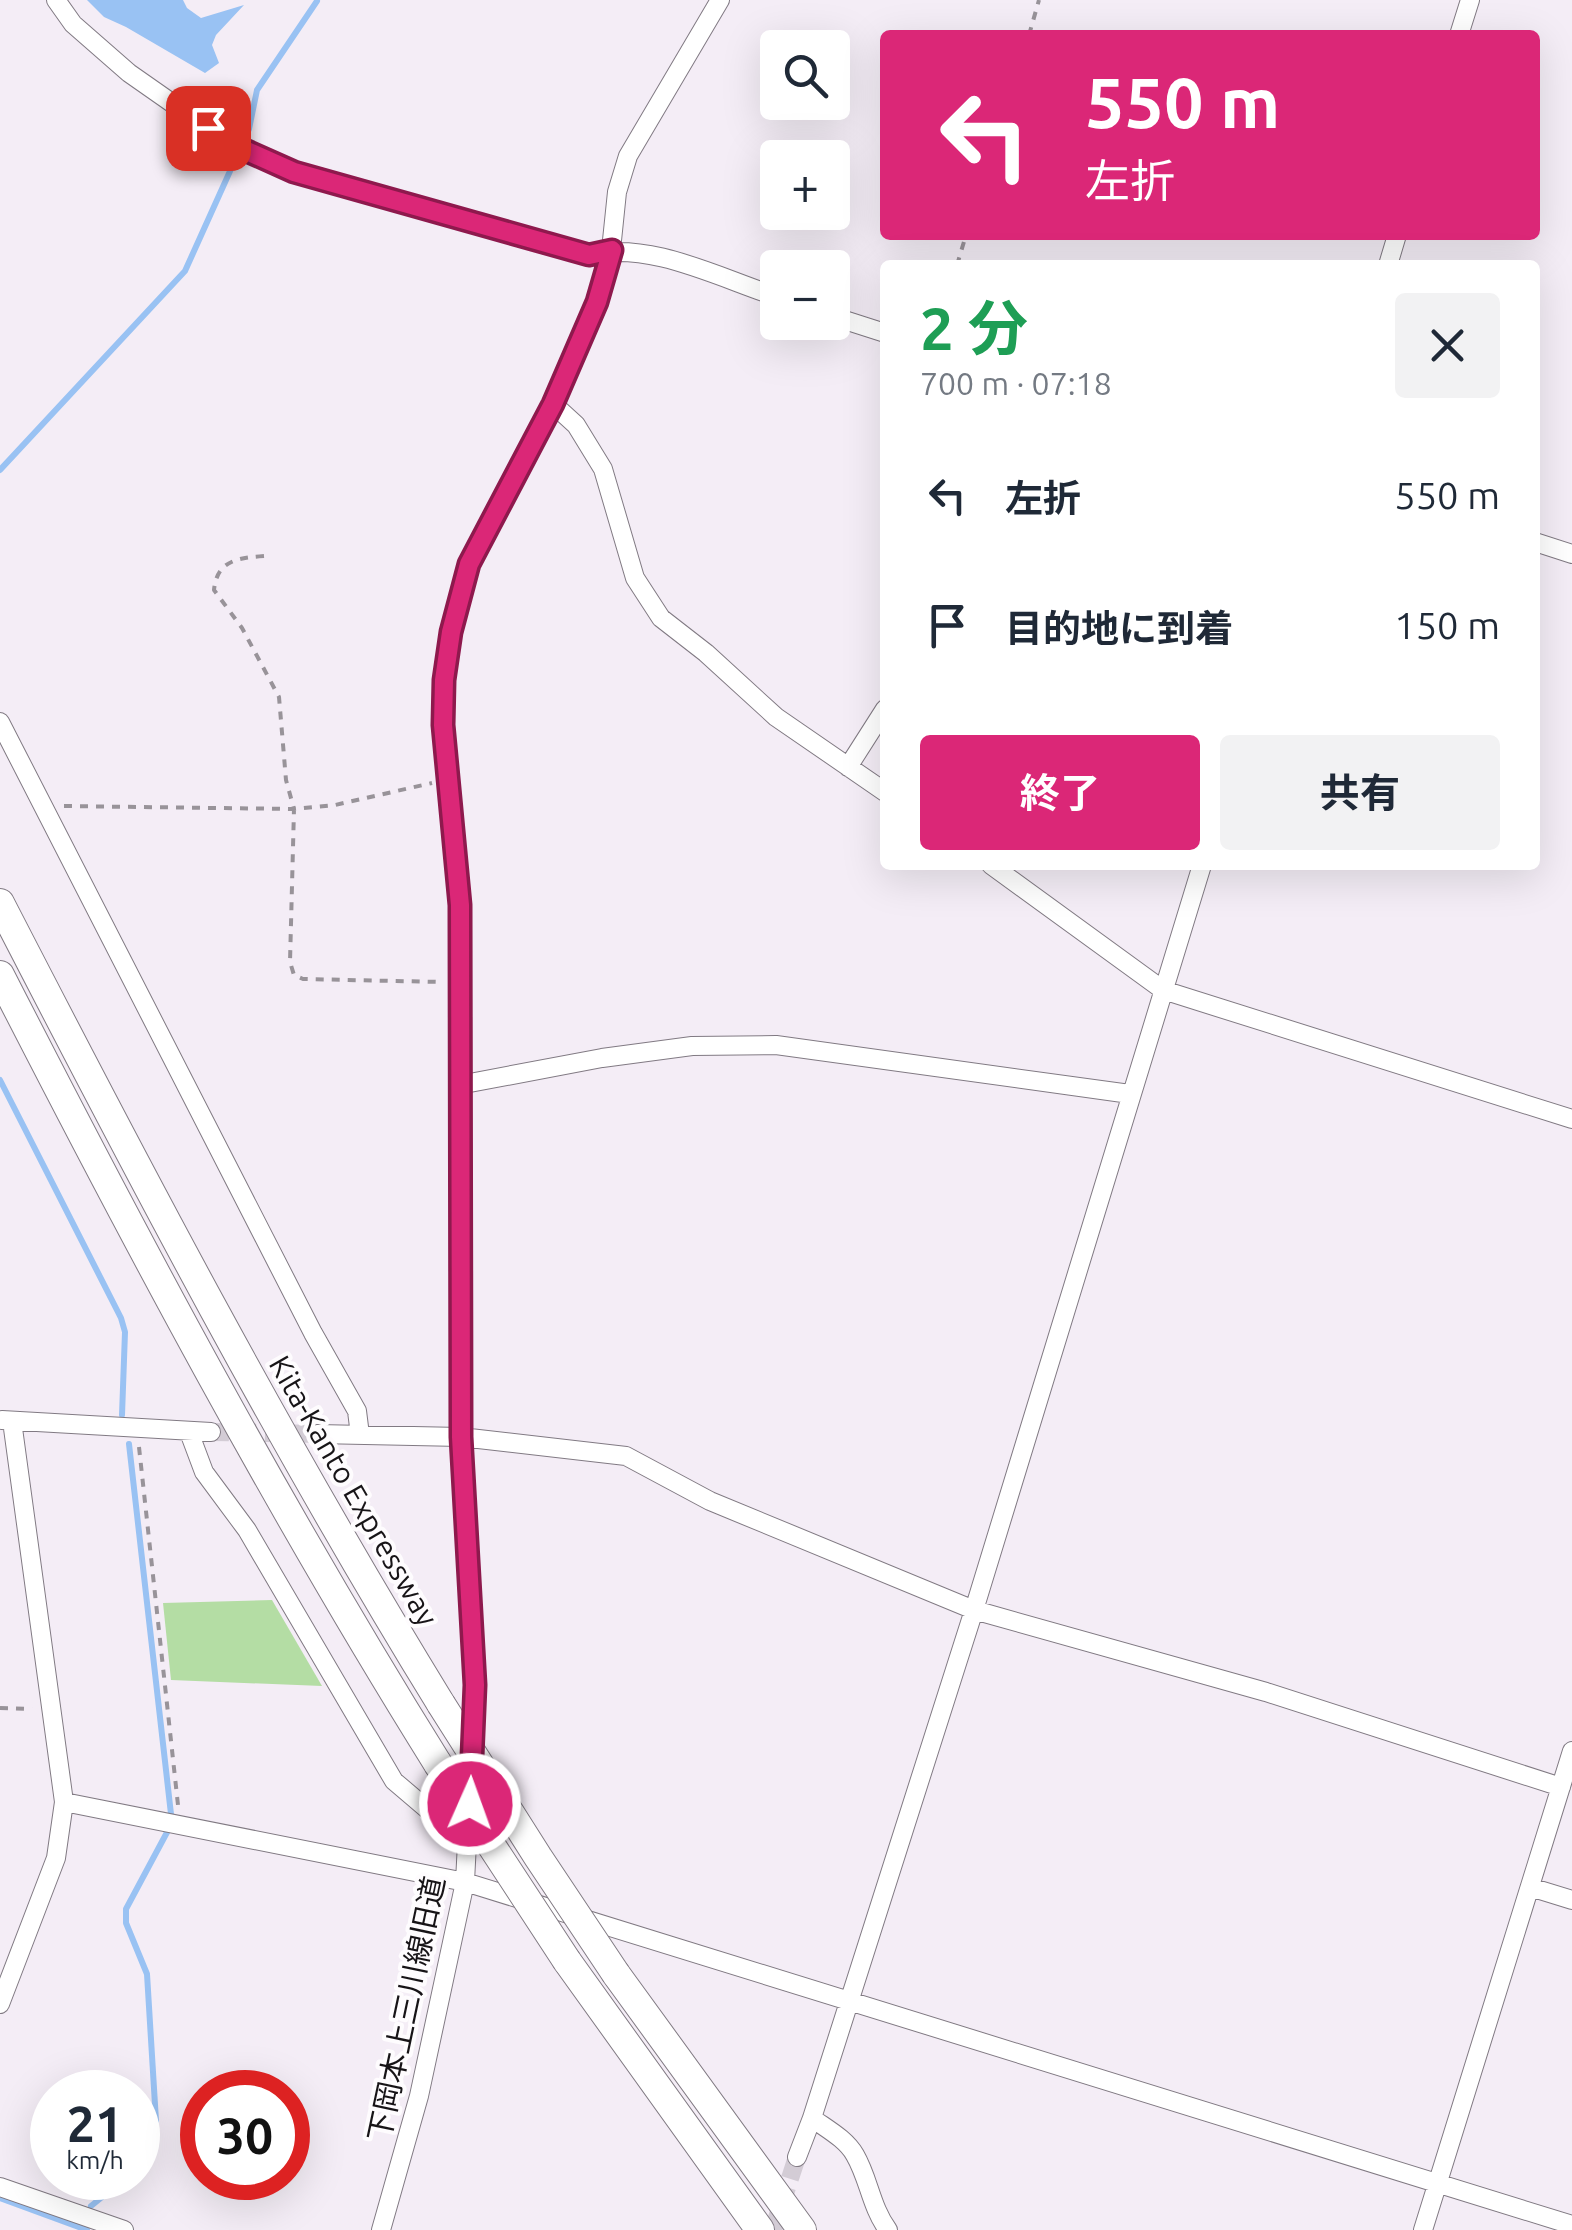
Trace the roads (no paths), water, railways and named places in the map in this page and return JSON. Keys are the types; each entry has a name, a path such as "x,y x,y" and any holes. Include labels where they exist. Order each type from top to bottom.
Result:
{"highway":[{"name":"Kita-Kanto Expressway","path":"0,903 160,1215 350,1557 538,1858 616,1974 802,2230"},
{"path":"0,975 234,1421 438,1764 567,1961 760,2230"}],"street":[{"path":"56,0 73,24 129,73 229,143 294,172 589,255 612,250 652,255 760,291"},
{"name":"下岡本上三川線旧道","path":"380,2230 423,2079 464,1882 468,1844 475,1685 461,1437 460,905 443,725 451,632 469,564 553,404 597,302 612,250 617,192 628,156 720,0"},
{"path":"1461,30 1470,0"},
{"path":"850,322 880,332"},
{"path":"553,404 576,425 603,469 634,578 661,618 776,717 880,789"},
{"path":"1540,544 1572,554"},
{"path":"848,767 880,717"},
{"path":"0,722 312,1333 356,1410 360,1434"},
{"path":"998,870 1163,990 1572,1119"},
{"path":"796,2157 812,2118 974,1610 1200,870"},
{"path":"459,1085 602,1058 692,1046 776,1045 1130,1094"},
{"path":"0,2004 56,1858 64,1802 6,1421 211,1432"},
{"path":"190,1432 204,1472 248,1530 394,1781 468,1844"},
{"path":"317,1434 461,1437 626,1456 710,1500 974,1610 1266,1692 1561,1787"},
{"path":"1423,2230 1572,1751"},
{"path":"64,1802 464,1882 1572,2225"},
{"path":"1530,1887 1572,1900"},
{"path":"812,2118 855,2154 879,2217 888,2230"},
{"path":"0,2187 124,2230"}],"water":[{"path":"87,0 183,0 201,18 244,5 216,35 212,45 219,63 205,73 104,17"}],"waterway":[{"path":"0,470 185,271 249,129 257,90 317,1"},
{"path":"0,1080 121,1318 125,1332 122,1415"},
{"path":"129,1444 172,1823 126,1909 126,1923 147,1974 153,2070"},
{"path":"0,2198 87,2230"},
{"path":"91,2206 98,2200"}],"tunnel":[{"path":"211,1432 317,1434"},
{"path":"773,2230 797,2157"}]}
